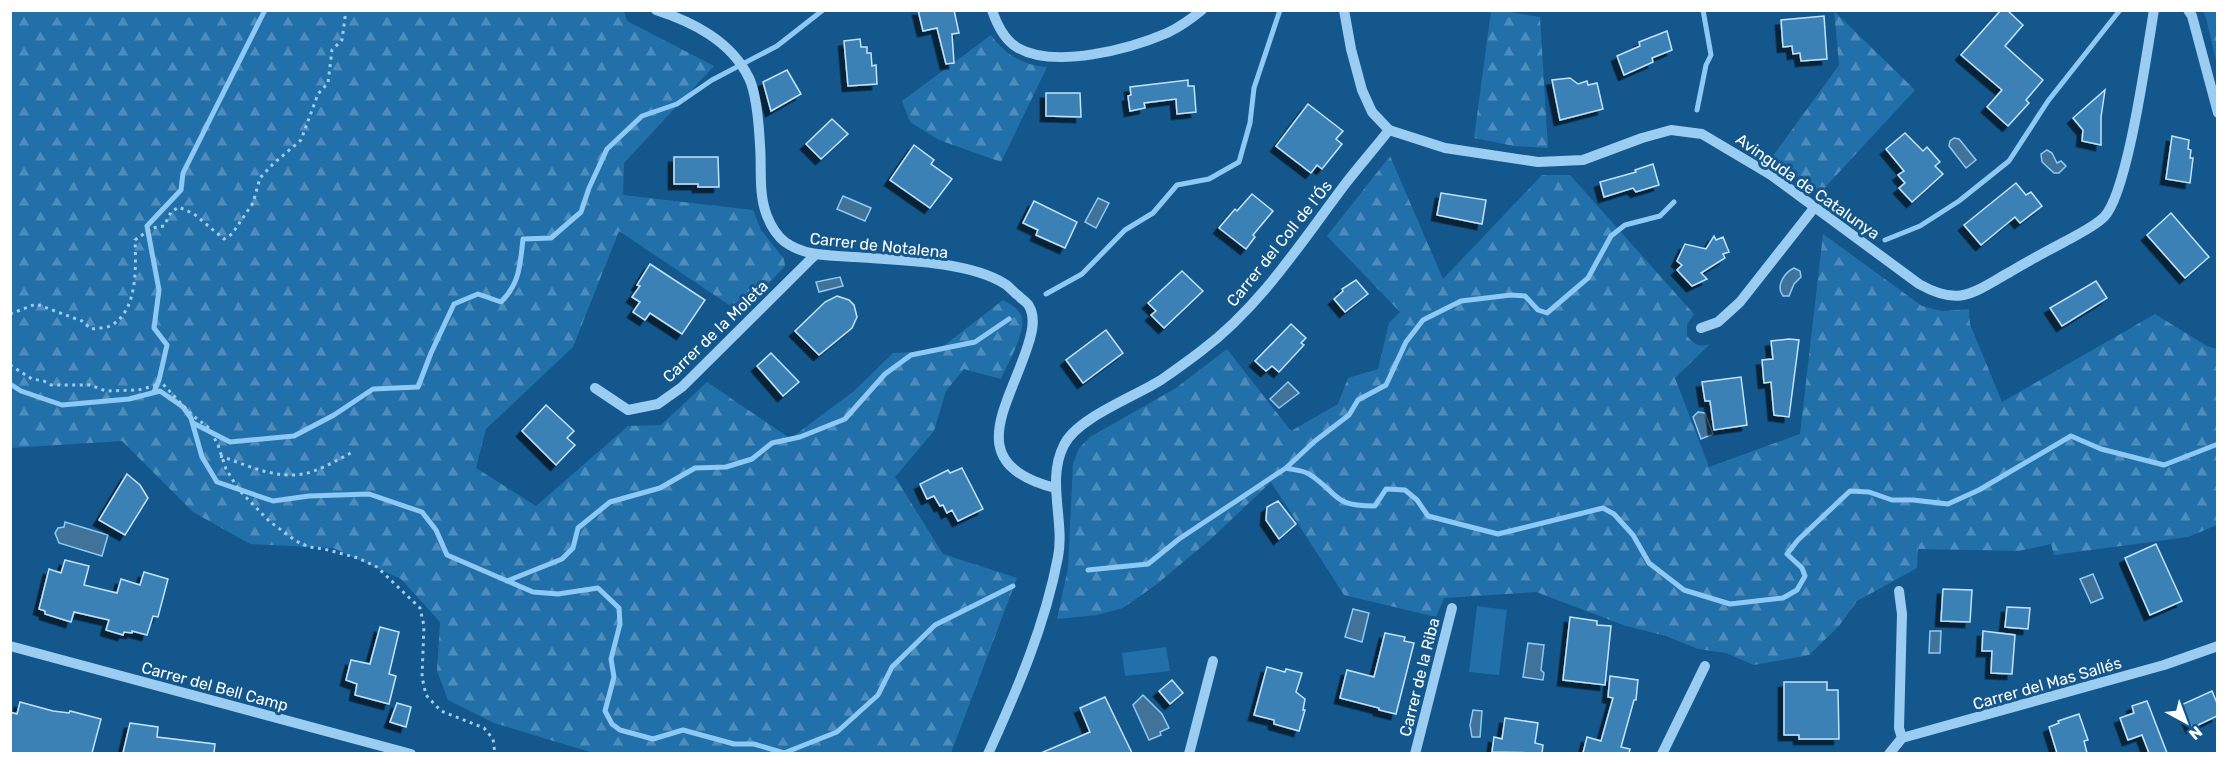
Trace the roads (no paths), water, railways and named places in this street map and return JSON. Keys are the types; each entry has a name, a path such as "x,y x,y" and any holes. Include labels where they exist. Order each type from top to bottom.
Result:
{"street":[{"name":"Carrer de Notalena","path":"656,10 696,25 716,39 734,57 749,78 756,107 760,145 760,189 771,225 783,241 802,252 916,261 974,272 1005,284 1029,306 1034,328 1004,407 1000,421 999,440 1002,458 1016,472 1036,483 1055,488"},
{"path":"992,10 999,27 1016,47 1038,55 1062,57 1100,53 1140,42 1176,29 1202,10"},
{"path":"1344,10 1350,49 1362,90 1372,112 1389,130"},
{"name":"Avinguda de Catalunya","path":"1389,130 1445,148 1539,162 1583,160 1671,130 1702,134 1771,175 1919,284 1937,294 1954,298 1978,290 2105,217 2118,192 2129,146 2154,10"},
{"path":"2188,10 2192,16 2217,113"},
{"name":"Carrer del Coll de l'Ós","path":"988,753 1024,670 1048,598 1059,554 1055,488 1063,446 1072,431 1089,419 1161,380 1203,350 1228,328 1283,267 1389,130"},
{"path":"1701,328 1718,322 1740,302 1814,208"},
{"name":"Carrer de la Moleta","path":"595,388 628,410 658,404 682,387 816,254"},
{"path":"1888,753 1902,738 1899,728 1902,614 1899,591"},
{"name":"Carrer de la Riba","path":"1415,753 1452,608"},
{"name":"Carrer del Bell Camp","path":"10,646 411,753"},
{"name":"Carrer del Mas Sallés","path":"1902,738 2164,665 2217,646"},
{"path":"1189,753 1213,661"},
{"path":"1662,753 1705,666"}],"waterway":[{"path":"154,392 167,345 154,328 159,290 147,226 181,190 183,173 265,10"},
{"path":"193,423 230,442 294,436 334,415 373,389 418,387 454,304 478,294 501,302 516,281 523,239 551,238 581,212 607,149 642,116 677,104 712,80 777,46 823,10"},
{"path":"1046,294 1082,274 1125,230 1153,213 1177,185 1209,179 1239,162 1250,123 1254,88 1280,10"},
{"path":"1697,110 1706,65 1711,55 1703,10"},
{"path":"1885,240 1920,226 1959,201 2009,161 2048,101 2120,10"},
{"path":"1286,468 1315,441 1349,415 1358,400 1386,385 1406,342 1423,320 1461,301 1511,295 1525,296 1538,310 1547,313 1588,278 1611,236 1625,225 1660,216 1674,202"},
{"path":"507,581 562,559 573,548 578,528 610,502 660,488 695,468 726,467 752,459 772,443 800,437 845,419 885,374 911,355 975,342 1009,319"},
{"path":"10,384 21,391 62,405 129,399 160,391 183,407 191,418 202,457 217,482 273,501 309,496 369,494 422,512 436,530 447,555 533,592 558,594 598,588 619,608 620,624 611,659 614,677 605,711 612,724 620,730 653,739 683,730 734,744 754,744 784,753 837,732 878,695 892,667 935,625 1013,586"},
{"path":"1088,570 1148,564 1179,539 1286,468 1309,474 1337,498 1350,504 1375,506 1386,489 1405,490 1417,500 1428,516 1498,534 1603,508 1614,514 1633,535 1649,563 1684,590 1730,604 1783,598 1797,590 1805,576 1802,568 1787,554 1798,540 1850,491 1869,492 1892,500 1948,504 1979,490 2071,436 2101,449 2164,465 2218,444"}]}
